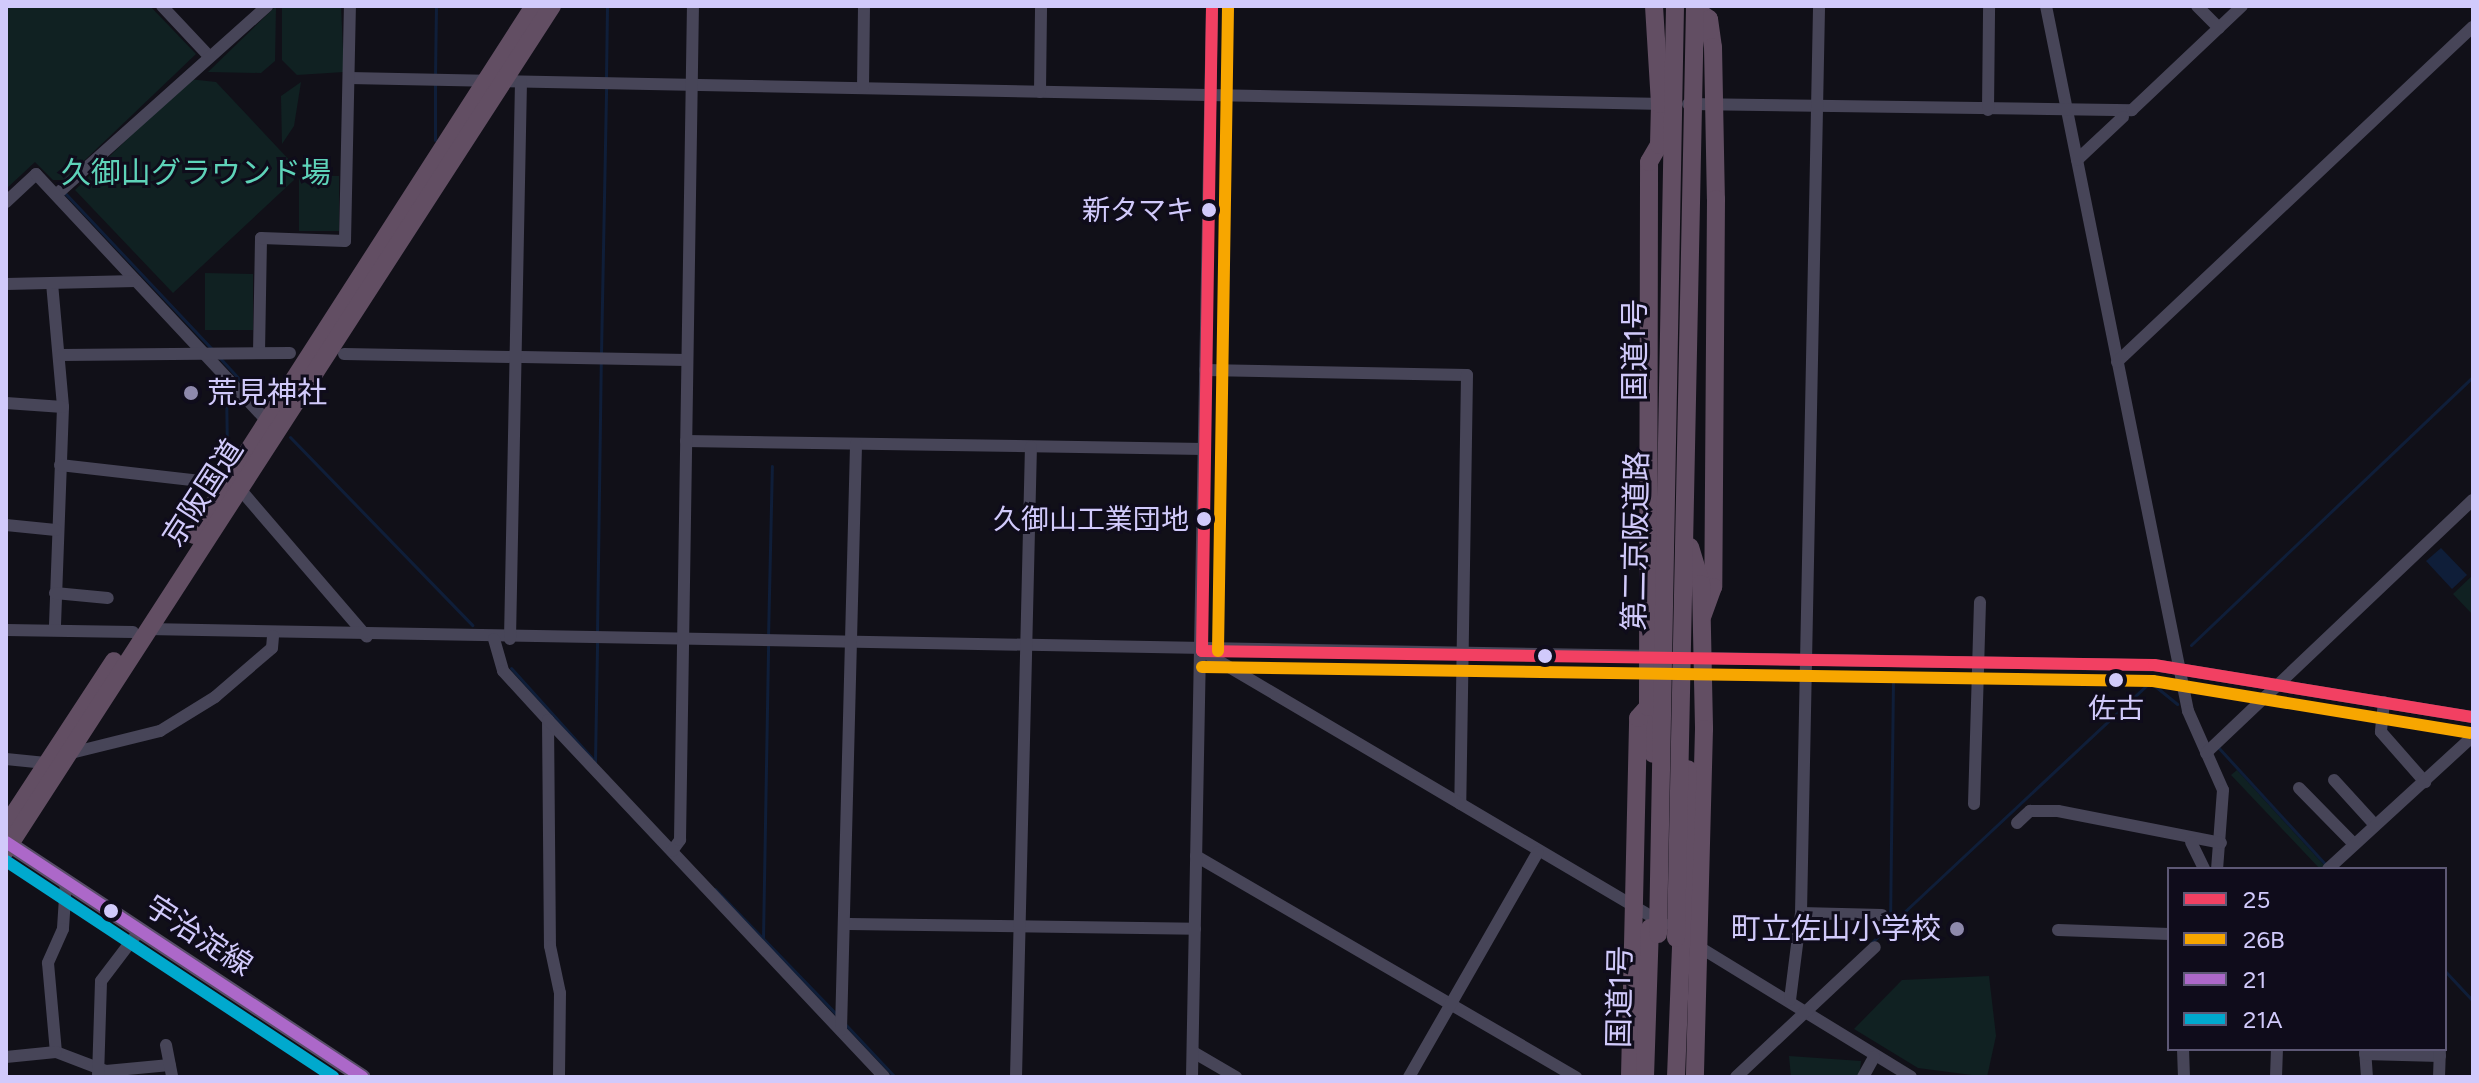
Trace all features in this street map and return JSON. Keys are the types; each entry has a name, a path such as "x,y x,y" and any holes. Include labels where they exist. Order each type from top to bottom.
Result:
{"highway":[{"name":"京阪国道","path":"274,420 350,283 503,81 534,6"},
{"name":"京阪国道","path":"7,840 46,763 140,631 274,420 552,6"},
{"path":"1654,6 1664,104 1659,145 1663,179"},
{"path":"1656,39 1668,6"},
{"name":"国道1号","path":"1648,1077 1643,912 1653,754 1654,656 1662,561 1663,179 1668,6"},
{"name":"第二京阪道路","path":"1648,1077 1675,6"},
{"path":"1695,1077 1701,948 1704,729 1695,658 1703,615 1713,587 1713,179 1706,105 1720,6"},
{"path":"1698,8 1709,19 1713,47"},
{"name":"国道1号","path":"1677,1077 1685,938 1687,750 1695,658 1690,547 1697,199 1706,105 1698,8"},
{"name":"第二京阪道路","path":"1669,1077 1698,8"},
{"path":"1653,754 1648,707 1654,656 1645,585 1649,162 1659,145"},
{"path":"1697,199 1713,179"},
{"name":"京阪国道","path":"7,840 71,753 140,631 166,602 233,486"},
{"path":"1690,547 1703,615"},
{"path":"1645,585 1662,561"},
{"path":"1630,1077 1637,947 1643,912 1638,718 1648,707"},
{"path":"1687,750 1704,729"},
{"path":"1637,947 1649,1031"},
{"path":"1677,1077 1696,1057"}],"main road":[{"name":"宇治淀線","path":"7,840 362,1077"}],"street":[{"path":"162,6 209,56"},
{"path":"57,194 267,6"},
{"path":"259,353 261,238 345,241 350,6"},
{"path":"672,851 680,840 693,6"},
{"path":"863,88 864,6"},
{"path":"1040,92 1041,6"},
{"path":"1192,1077 1212,6"},
{"path":"1790,1000 1801,913 1819,6"},
{"path":"1988,110 1989,6"},
{"path":"2046,6 2180,670 2206,753 2223,790 2217,867"},
{"path":"2197,6 2219,28"},
{"path":"349,78 2118,112 2142,104 2242,6"},
{"path":"2117,362 2473,27"},
{"path":"503,81 516,357 510,639"},
{"path":"2077,160 2123,117"},
{"path":"6,202 36,174 136,281 274,420"},
{"path":"6,284 136,281"},
{"path":"52,283 61,355 63,407 56,530 55,630"},
{"path":"61,355 290,353"},
{"path":"344,354 687,360"},
{"path":"1205,370 1467,375 1465,652 1460,804"},
{"path":"6,403 63,407"},
{"path":"686,441 1204,449"},
{"path":"841,1030 849,924 856,444"},
{"path":"1016,1077 1031,447"},
{"path":"60,465 233,486 367,637"},
{"path":"2206,753 2473,500"},
{"path":"6,525 56,530"},
{"path":"55,593 108,598"},
{"path":"166,602 171,623 185,632"},
{"path":"1974,804 1980,602"},
{"path":"6,630 1202,651 1465,652 2180,670 2473,717"},
{"path":"71,753 160,731 215,697 272,648 273,636"},
{"path":"494,639 503,671 884,1077"},
{"path":"1202,651 1790,1000 1874,1057 1911,1077"},
{"path":"2384,702 2381,732 2425,782"},
{"path":"548,720 550,946 560,993 559,1077"},
{"path":"2330,867 2473,736"},
{"path":"6,759 46,763"},
{"path":"2334,780 2374,824"},
{"path":"2299,788 2353,843"},
{"path":"2017,823 2030,811 2058,811 2191,842 2221,843"},
{"path":"2191,842 2203,867"},
{"path":"1409,1077 1538,852"},
{"path":"1196,856 1576,1077"},
{"path":"56,1052 48,963 63,929 66,882"},
{"path":"1801,913 1882,915"},
{"path":"849,924 1195,929"},
{"path":"2058,930 2167,934"},
{"path":"98,1070 101,981 139,931"},
{"path":"1736,1077 1875,947"},
{"path":"6,1057 56,1052 98,1070 171,1071 166,1045"},
{"path":"2183,1051 2184,1077"},
{"path":"2276,1077 2277,1051"},
{"path":"1193,1052 1236,1077"},
{"path":"2367,1077 2365,1052 2440,1052 2439,1077"},
{"path":"1863,1077 1874,1057"}],"green space":[{"path":"6,6 150,6 196,54 64,180 53,180 35,162 6,189"},
{"path":"276,6 275,61 261,73 208,72"},
{"path":"282,6 341,6 344,72 297,75 282,60"},
{"name":"久御山グラウンド場","path":"189,79 216,82 293,164 294,180 173,293 75,190"},
{"path":"301,82 294,126 282,144 281,96"},
{"path":"299,176 339,176 339,231 299,231"},
{"path":"205,273 253,274 253,330 205,330"},
{"path":"2473,575 2473,615 2453,594"},
{"path":"2237,770 2324,865 2318,867 2231,775"},
{"path":"1989,976 1996,1036 1987,1077 1918,1068 1854,1029 1902,980"},
{"path":"1789,1056 1861,1061 1859,1077 1791,1077"}],"water":[{"path":"2441,548 2467,575 2452,589 2426,561"}],"waterway":[{"path":"435,76 436,6"},
{"path":"606,78 607,6"},
{"path":"435,84 435,140"},
{"path":"601,354 606,86"},
{"path":"64,192 212,349"},
{"path":"220,358 260,402"},
{"path":"597,634 601,362"},
{"path":"2191,645 2473,376"},
{"path":"226,384 227,460"},
{"path":"290,437 472,625"},
{"path":"768,638 772,466"},
{"path":"595,762 597,642"},
{"path":"763,938 768,646"},
{"path":"511,668 592,758"},
{"path":"1890,925 1893,674"},
{"path":"1870,944 2150,682 2177,704"},
{"path":"2217,746 2325,864"},
{"path":"715,889 838,1016"},
{"path":"2447,973 2473,1001"},
{"path":"846,1025 895,1077"}],"transit line":[{"name":"25","path":"1202,651 1212,6"},
{"name":"26B","path":"1218,651 1228,6"},
{"name":"25","path":"1202,651 2154,665 2473,717"},
{"name":"26B","path":"1202,667 2153,681 2470,733"},
{"name":"21","path":"6,842 362,1077"},
{"name":"21A","path":"6,861 333,1077"}],"place":[{"name":"新タマキ","path":"1209,210"},
{"name":"荒見神社","path":"191,393"},
{"name":"久御山工業団地","path":"1204,519"},
{"name":"佐古","path":"2116,680"},
{"name":"町立佐山小学校","path":"1957,929"}]}
